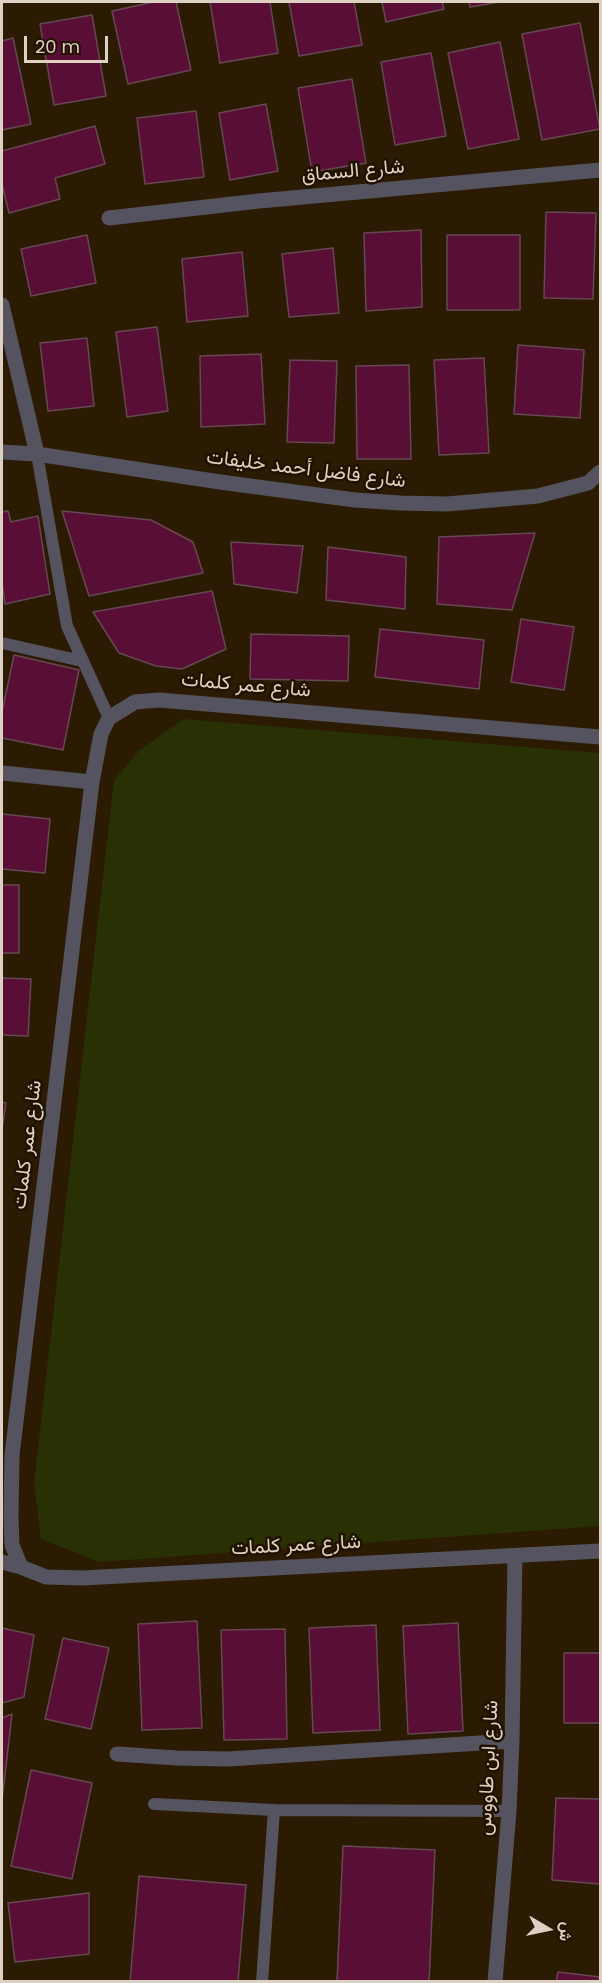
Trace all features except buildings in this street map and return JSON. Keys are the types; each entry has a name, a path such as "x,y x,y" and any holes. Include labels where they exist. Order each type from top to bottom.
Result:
{"street":[{"name":"شارع السماق","path":"109,218 259,201 600,170"},
{"path":"2,305 37,454"},
{"name":"شارع فاضل أحمد خليفات","path":"2,452 37,454 276,490 400,503 447,504 538,496 588,483 600,472"},
{"name":"شارع عمر كلمات","path":"600,737 159,700 135,702 109,718 101,734 92,782 12,1455 12,1545 21,1568 46,1577 82,1578 600,1551"},
{"path":"2,773 92,782"},
{"name":"شارع ابن طاووس","path":"495,1982 513,1741 515,1556"},
{"path":"2,1563 21,1568"},
{"path":"117,1754 228,1759 513,1741"}],"lane":[{"path":"37,454 67,626 109,718"},
{"path":"2,644 82,661"},
{"path":"154,1804 274,1810 509,1811"},
{"path":"262,1982 274,1810"}],"green space":[{"path":"183,719 600,753 600,1526 99,1562 41,1539 34,1483 114,780 139,751"}]}
